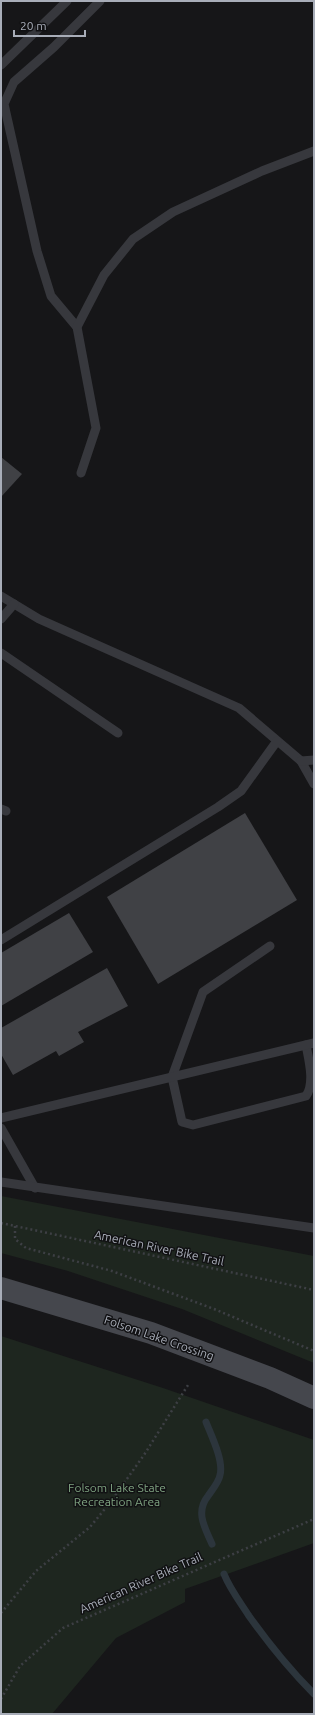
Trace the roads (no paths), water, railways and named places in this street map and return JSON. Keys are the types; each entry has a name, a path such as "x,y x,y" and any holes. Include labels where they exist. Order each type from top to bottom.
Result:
{"main road":[{"name":"Folsom Lake Crossing","path":"1,1288 151,1333 270,1378 314,1398"}],"lane":[{"path":"1,65 67,1"},
{"path":"81,473 96,428 77,327 52,296 37,251 4,104 14,82 54,47 100,1"},
{"path":"77,327 104,275 133,239 173,212 262,171 314,151"},
{"path":"1,596 39,619 239,708 301,761 314,784"},
{"path":"1,619 14,604"},
{"path":"1,653 118,733"},
{"path":"1,940 241,792 277,740"},
{"path":"301,761 314,760"},
{"path":"1,1118 172,1077 310,1044 314,1084 312,1090 306,1096 193,1125 182,1122 172,1077 203,992 270,946"},
{"path":"1,1128 35,1188"},
{"path":"1,1182 314,1228"}],"waterway":[{"path":"206,1422 219,1456 221,1469 218,1480 204,1502 202,1508 202,1520 212,1544"},
{"path":"224,1574 235,1595 272,1647 314,1694"}],"park label":[{"name":"Folsom Lake State Recreation Area","path":"117,1495"}]}
